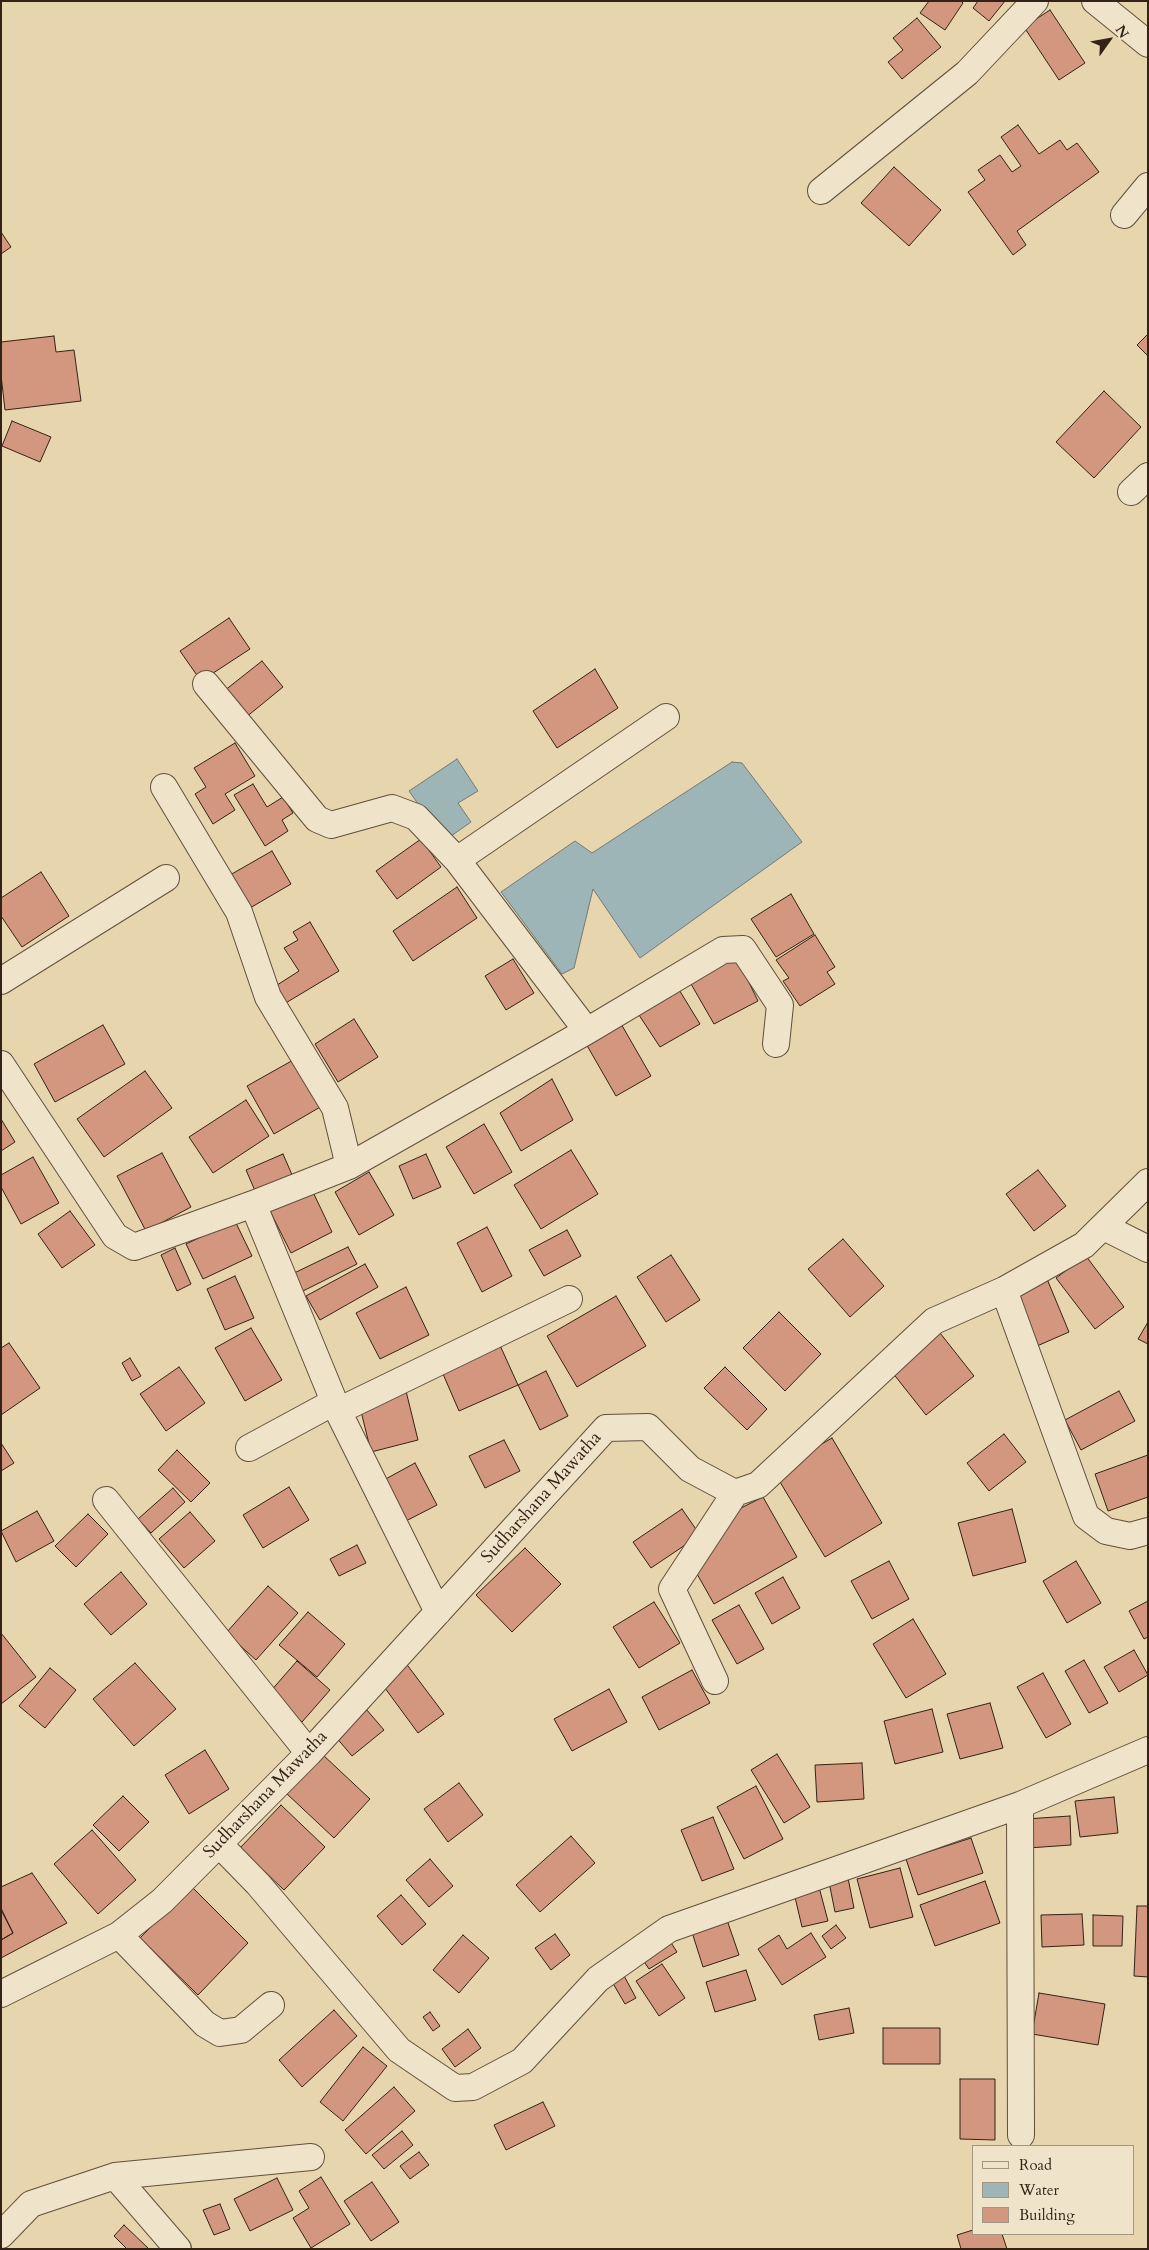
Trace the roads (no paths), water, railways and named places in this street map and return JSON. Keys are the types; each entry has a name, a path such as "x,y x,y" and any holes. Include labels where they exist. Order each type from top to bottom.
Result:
{"street":[{"path":"821,191 967,73 1035,1"},
{"path":"1094,1 1143,32"},
{"path":"1124,215 1148,186"},
{"path":"206,684 317,819 331,825 392,808 416,817 457,860 587,1031"},
{"path":"457,860 666,717"},
{"path":"164,787 239,912 268,997 335,1108 349,1166"},
{"path":"1,981 166,878"},
{"path":"1,1064 115,1236 134,1248 349,1166 587,1031 723,950 743,949 780,1005 776,1044"},
{"path":"715,1681 672,1589 735,1493 758,1485 934,1321 1004,1290 1084,1245 1148,1182"},
{"path":"253,1204 336,1406 438,1612"},
{"path":"1104,1227 1148,1249"},
{"path":"1004,1290 1086,1516 1106,1530 1130,1536 1148,1531"},
{"path":"249,1448 569,1299"},
{"name":"Sudharshana Mawatha","path":"1,1994 119,1936 162,1900 309,1753 606,1428 648,1427 690,1469 735,1493"},
{"path":"106,1500 309,1753"},
{"path":"219,1844 258,1884 399,2050 454,2088 473,2087 522,2061 598,1979 669,1929 1020,1805 1148,1750"},
{"path":"1020,1805 1021,2135"},
{"path":"119,1936 205,2024 220,2033 242,2030 271,2005"},
{"path":"1,2235 31,2204 115,2176 311,2157"},
{"path":"115,2176 178,2249"}],"water":[{"path":"457,759 478,791 458,803 471,822 444,841 409,791"},
{"path":"732,762 742,763 802,842 640,958 593,889 574,968 562,974 501,892 575,841 592,853"}]}
